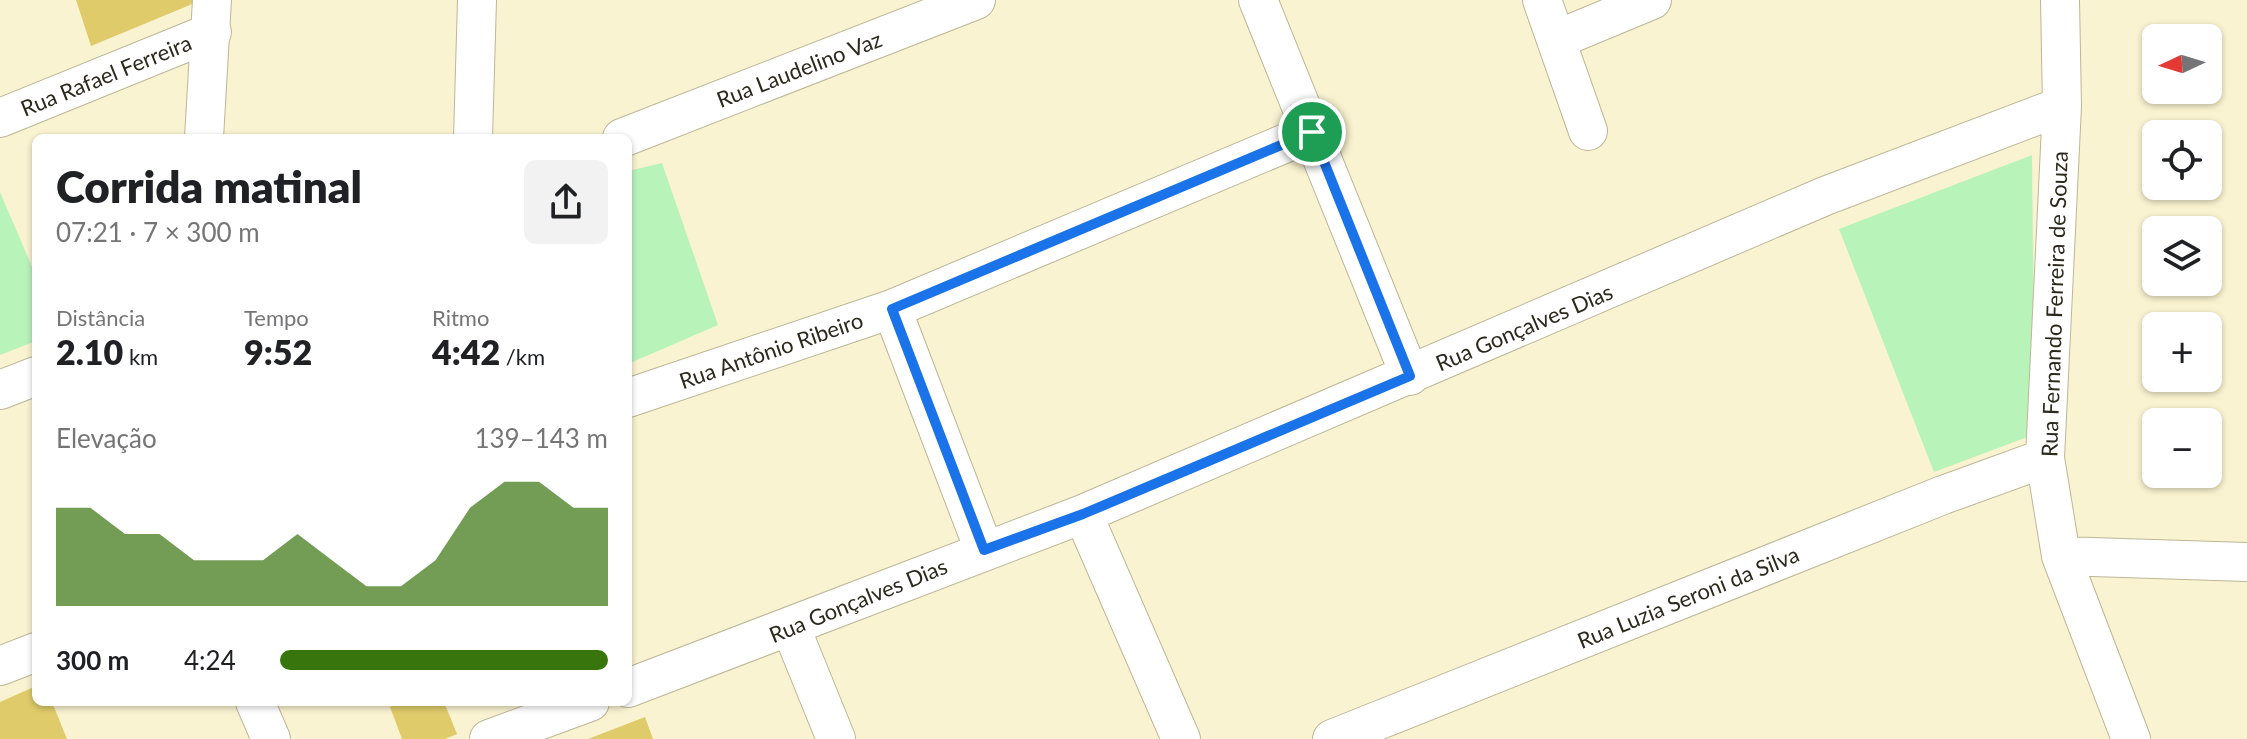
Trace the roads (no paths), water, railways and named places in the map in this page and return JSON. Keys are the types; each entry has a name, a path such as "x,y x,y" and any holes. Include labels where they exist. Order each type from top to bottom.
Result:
{"street":[{"path":"473,134 477,0"},
{"name":"Rua Laudelino Vaz","path":"632,134 976,0"},
{"path":"1258,0 1410,376"},
{"path":"1542,0 1588,131"},
{"path":"1558,39 1652,0"},
{"name":"Rua Fernando Ferreira de Souza","path":"2060,0 2062,106 2045,458 2061,556 2131,739"},
{"path":"204,134 212,16"},
{"name":"Rua Rafael Ferreira","path":"0,118 212,16"},
{"name":"Rua Gonçalves Dias","path":"632,687 1083,514 1825,196 2062,106"},
{"name":"Rua Antônio Ribeiro","path":"632,397 892,309 1312,132"},
{"path":"892,309 984,550"},
{"path":"0,390 32,378"},
{"name":"Rua Luzia Seroni da Silva","path":"1332,739 1943,495 2045,458"},
{"path":"1083,514 1181,739"},
{"path":"2061,556 2247,562"},
{"path":"791,628 836,739"},
{"path":"0,666 32,654"},
{"path":"257,706 271,739"},
{"path":"489,739 579,706"}]}
